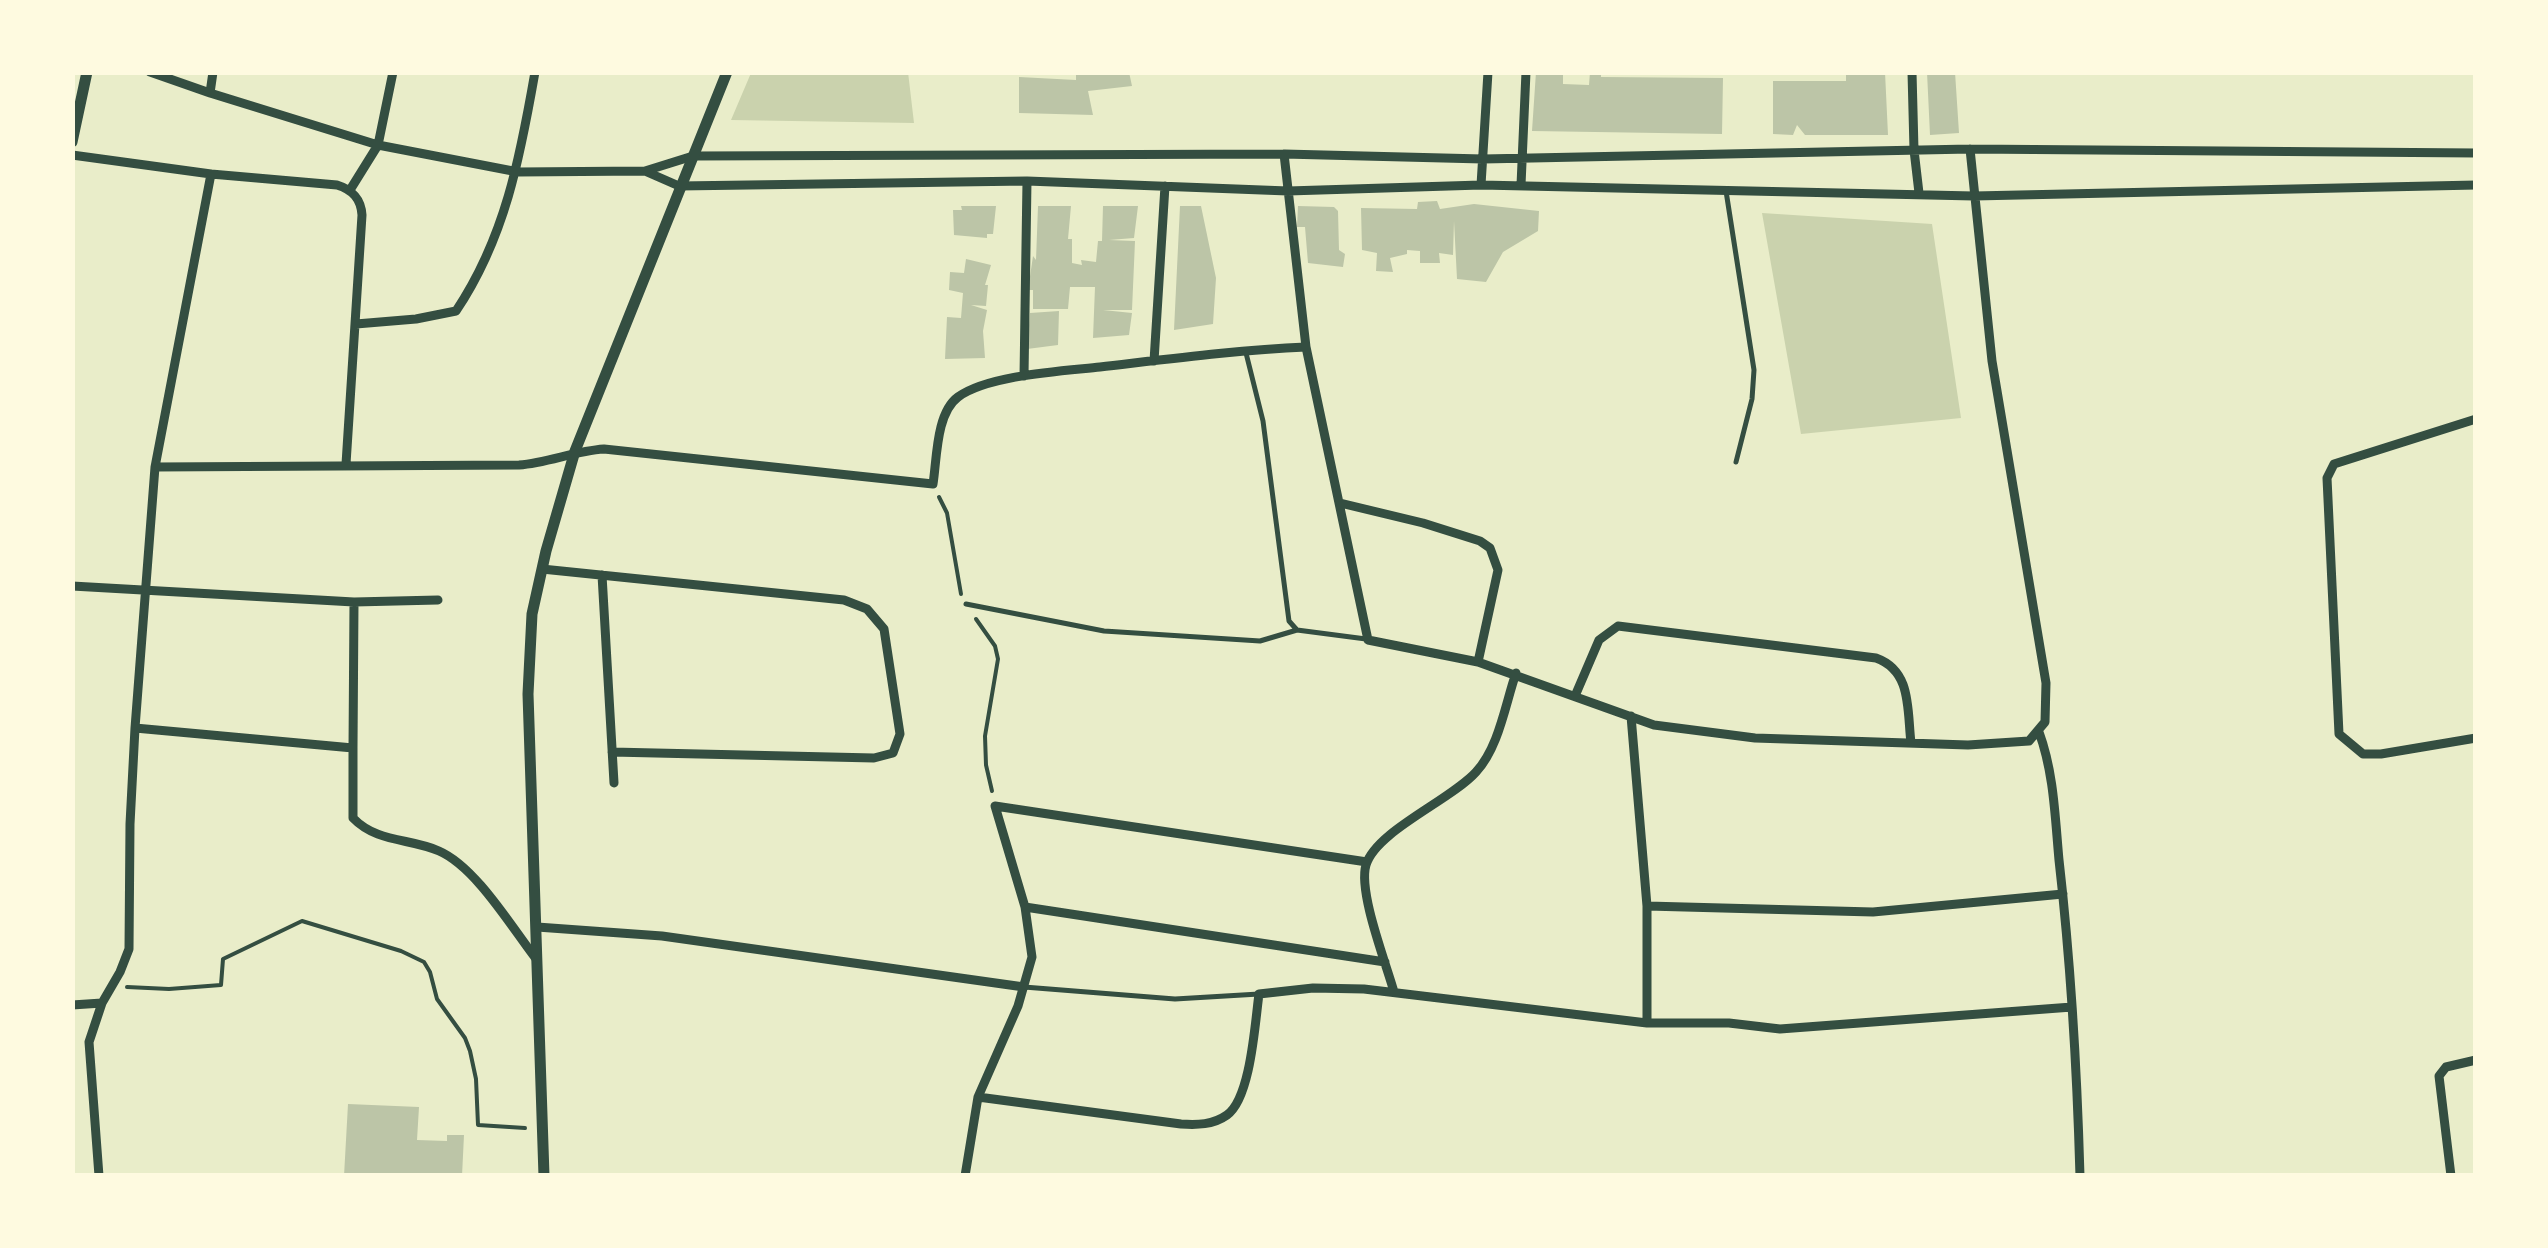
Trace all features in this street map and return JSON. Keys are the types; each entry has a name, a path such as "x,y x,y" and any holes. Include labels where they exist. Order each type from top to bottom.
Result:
{"street":[{"path":"72,142 87,72"},
{"path":"150,72 378,145 518,172 645,171 693,156 1284,154 1484,160 1970,149 2476,153"},
{"path":"210,93 213,72"},
{"path":"350,190 378,145 392,72"},
{"path":"356,324 456,311 478,278 518,172 535,72"},
{"path":"544,1176 528,662 532,614 575,451 727,72"},
{"path":"1481,184 1488,72"},
{"path":"1521,185 1526,72"},
{"path":"1912,72 1919,194"},
{"path":"1284,154 1306,347 1368,640 1516,673 1654,725 1756,738 1968,744 2028,741 2045,722 2046,683 1992,362 1970,149"},
{"path":"72,155 211,174 337,185 350,190 359,200 362,216 346,464"},
{"path":"645,171 679,186 1027,181 1288,191 1481,184 1974,196 2476,186"},
{"path":"99,1176 90,1042 102,1003 129,949 135,728 156,468 211,174"},
{"path":"1024,376 1027,181"},
{"path":"1154,360 1165,186"},
{"path":"156,468 544,464 575,451 604,449 933,484 946,412 957,398 1024,376 1246,350 1306,347"},
{"path":"2476,418 2334,464 2327,478 2339,734 2363,754 2476,738"},
{"path":"1340,503 1423,523 1480,541 1490,548 1498,570 1478,662"},
{"path":"542,570 844,600 866,609 884,629 900,734 893,753 874,758 612,752"},
{"path":"602,576 614,783"},
{"path":"72,594 73,586 354,602 438,600"},
{"path":"354,602 353,818 375,834 437,849 455,860 538,962"},
{"path":"1575,696 1599,640 1618,626 1876,658 1890,664 1902,678 1912,743"},
{"path":"1394,992 1364,882 1367,862 1397,831 1480,769 1491,750 1516,673"},
{"path":"1631,716 1647,906 1647,1024"},
{"path":"135,728 353,748"},
{"path":"2039,732 2050,765 2063,894 2080,1176"},
{"path":"965,1176 978,1097 1024,987 1032,956 1025,907 995,806 1367,862"},
{"path":"1647,906 1873,912 2063,894"},
{"path":"1025,907 1386,962"},
{"path":"537,927 662,936 1024,987"},
{"path":"978,1097 1181,1124 1215,1121 1232,1111 1242,1088 1259,994 1312,988 1394,992 1647,1024 1729,1023 1780,1029 2072,1007"},
{"path":"72,1005 102,1003"},
{"path":"2450,1176 2439,1076 2446,1066 2476,1060"}],"lane":[{"path":"1726,188 1754,370 1752,399 1736,462"},
{"path":"1246,350 1262,422 1279,540 1284,608 1297,630"},
{"path":"966,604 1104,631 1260,640 1297,630 1368,640"},
{"path":"1024,987 1175,998 1259,994"}],"path":[{"path":"933,484 947,513 956,576 966,604 998,652 984,752 995,806"},
{"path":"112,986 170,989 222,985 224,959 302,921 402,952 424,962 437,999 465,1038 476,1079 478,1125 542,1128"}],"green space":[{"path":"908,72 914,123 731,120 751,73"},
{"path":"1762,213 1932,224 1961,418 1801,434"}],"building":[{"path":"1076,72 1129,72 1132,86 1088,91 1093,115 1019,113 1019,77 1076,80"},
{"path":"1536,72 1563,72 1563,84 1589,85 1590,72 1601,72 1601,77 1723,78 1722,134 1532,131"},
{"path":"1846,72 1885,72 1888,135 1805,135 1797,125 1793,135 1773,134 1773,81 1846,81"},
{"path":"1927,72 1955,72 1959,133 1930,135"},
{"path":"1437,201 1440,209 1474,204 1539,211 1538,231 1503,252 1486,282 1457,279 1454,221 1453,255 1439,253 1440,263 1420,263 1420,251 1407,250 1407,254 1390,258 1393,272 1376,271 1377,253 1362,250 1361,208 1417,209 1418,202"},
{"path":"961,206 996,206 993,234 987,234 987,238 954,235 953,210 962,210"},
{"path":"1038,206 1071,206 1068,239 1072,239 1072,263 1082,265 1081,260 1096,262 1098,241 1102,241 1103,206 1138,206 1134,238 1109,240 1135,241 1132,310 1103,310 1132,313 1129,335 1093,338 1095,287 1070,287 1068,309 1033,309 1033,290 1028,290 1033,256 1036,260"},
{"path":"1180,206 1201,206 1216,278 1213,324 1174,330"},
{"path":"1298,206 1334,207 1338,211 1339,250 1345,254 1343,267 1308,263 1305,227 1297,227"},
{"path":"966,259 991,265 985,285 986,306 971,305 987,310 983,331 985,358 945,359 947,317 961,318 963,293 949,290 950,272 964,273"},
{"path":"1059,311 1058,345 1027,349 1030,313"},
{"path":"348,1104 419,1107 417,1140 447,1141 447,1135 464,1135 462,1176 344,1176"}]}
